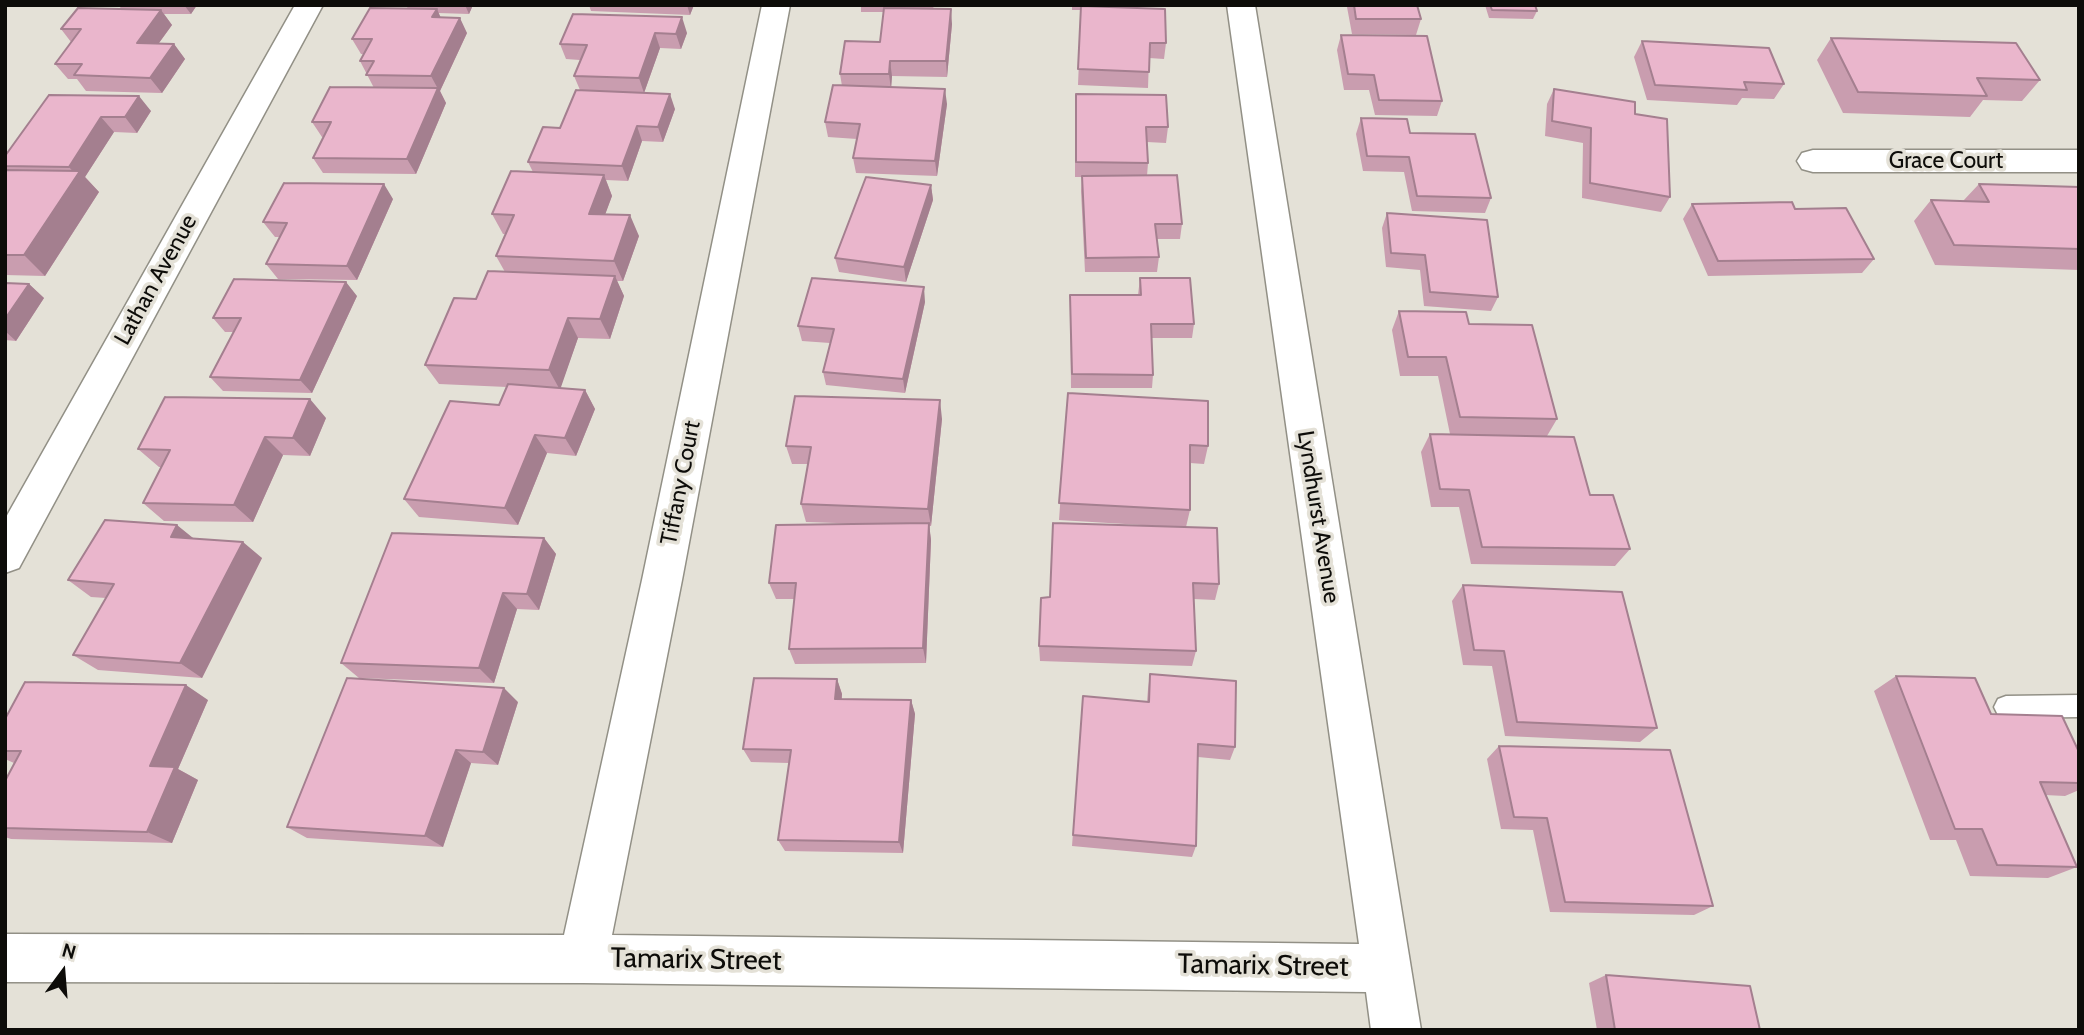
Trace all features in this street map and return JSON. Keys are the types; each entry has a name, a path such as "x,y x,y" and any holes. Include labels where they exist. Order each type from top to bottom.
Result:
{"street":[{"name":"Lathan Avenue","path":"5,556 309,5"},
{"name":"Tiffany Court","path":"583,959 662,580 775,5"},
{"name":"Lyndhurst Avenue","path":"1241,5 1396,1030"},
{"name":"Grace Court","path":"1813,161 2079,161"},
{"name":"Tamarix Street","path":"5,958 583,959 1387,968"}],"lane":[{"path":"2006,707 2079,706"}],"building":[{"path":"1354,5 1417,5 1421,19 1356,19"},
{"path":"1490,5 1535,5 1537,11 1492,10"},
{"path":"1081,6 1165,9 1166,43 1150,43 1149,72 1078,69"},
{"path":"78,8 161,10 137,43 174,44 150,78 74,75 82,64 55,64 81,29 61,29"},
{"path":"370,8 437,9 432,17 460,18 431,76 366,75 374,61 360,61 372,39 352,39"},
{"path":"884,8 951,9 946,61 890,61 889,74 840,74 845,41 880,42"},
{"path":"573,14 682,17 676,34 655,33 639,78 574,76 587,45 560,44"},
{"path":"1341,35 1427,36 1442,101 1379,100 1374,75 1348,74"},
{"path":"1831,38 2016,43 2040,80 1977,78 1987,96 1858,92"},
{"path":"1642,41 1769,48 1784,84 1744,82 1747,90 1655,85"},
{"path":"833,85 945,89 935,161 853,158 860,124 825,122"},
{"path":"330,87 438,88 407,159 313,158 331,122 312,122"},
{"path":"1554,89 1635,102 1635,114 1667,119 1670,197 1590,183 1591,128 1552,121"},
{"path":"576,90 670,94 658,127 637,126 622,166 528,162 543,127 560,128"},
{"path":"1076,94 1166,95 1168,127 1146,127 1148,163 1076,162"},
{"path":"49,95 139,96 125,117 101,117 69,167 5,166 5,156"},
{"path":"1361,118 1407,119 1410,133 1475,134 1491,198 1417,196 1409,157 1367,156"},
{"path":"5,170 80,171 24,255 5,255"},
{"path":"511,171 604,175 589,214 630,215 614,261 496,256 514,215 492,214"},
{"path":"1177,175 1182,224 1155,224 1159,257 1086,258 1082,176"},
{"path":"866,177 931,185 904,267 835,258"},
{"path":"284,183 384,184 347,266 266,264 287,223 263,222"},
{"path":"1979,184 2079,187 2079,249 1954,245 1931,200 1989,202"},
{"path":"1792,202 1795,209 1846,208 1874,259 1718,261 1692,204"},
{"path":"1387,213 1487,220 1498,297 1430,292 1425,255 1391,253"},
{"path":"488,271 615,276 600,319 568,318 549,370 425,365 454,298 476,299"},
{"path":"812,278 924,287 903,379 823,372 834,329 798,326"},
{"path":"1140,278 1190,278 1194,324 1151,324 1153,375 1072,374 1070,295 1141,295"},
{"path":"234,279 346,282 300,380 210,377 241,318 213,318"},
{"path":"5,283 29,284 5,319"},
{"path":"1399,311 1466,312 1469,324 1532,325 1557,419 1460,417 1446,357 1408,357"},
{"path":"508,384 585,390 565,438 535,435 505,508 404,499 450,401 499,405"},
{"path":"1068,393 1208,401 1208,446 1190,445 1190,510 1059,503"},
{"path":"795,396 940,400 928,509 801,504 811,447 786,446"},
{"path":"165,397 310,399 293,438 265,437 234,505 143,503 170,450 138,449"},
{"path":"1430,434 1574,437 1590,495 1613,495 1630,549 1482,547 1469,490 1440,489"},
{"path":"105,520 177,525 171,537 243,542 180,663 73,655 114,584 68,580"},
{"path":"929,523 923,648 789,649 796,583 769,583 776,525"},
{"path":"1053,523 1217,528 1219,584 1193,583 1196,651 1039,646 1041,598 1050,597"},
{"path":"392,533 544,538 527,594 503,593 479,668 341,663"},
{"path":"1463,585 1622,592 1657,728 1517,722 1504,651 1474,650"},
{"path":"1150,674 1236,681 1235,747 1198,744 1196,846 1073,835 1083,696 1149,702"},
{"path":"1896,676 1975,678 1991,714 2062,716 2079,752 2079,783 2040,782 2077,867 1997,865 1982,829 1955,829"},
{"path":"347,678 504,688 483,752 456,750 425,836 287,827"},
{"path":"754,678 837,679 835,699 911,700 899,842 778,840 791,750 743,749"},
{"path":"25,682 186,685 150,766 175,767 147,832 5,828 5,781 21,751 5,751 5,719"},
{"path":"1499,746 1670,750 1713,906 1565,902 1547,818 1514,817"},
{"path":"1606,975 1750,986 1760,1030 1615,1030"}]}
